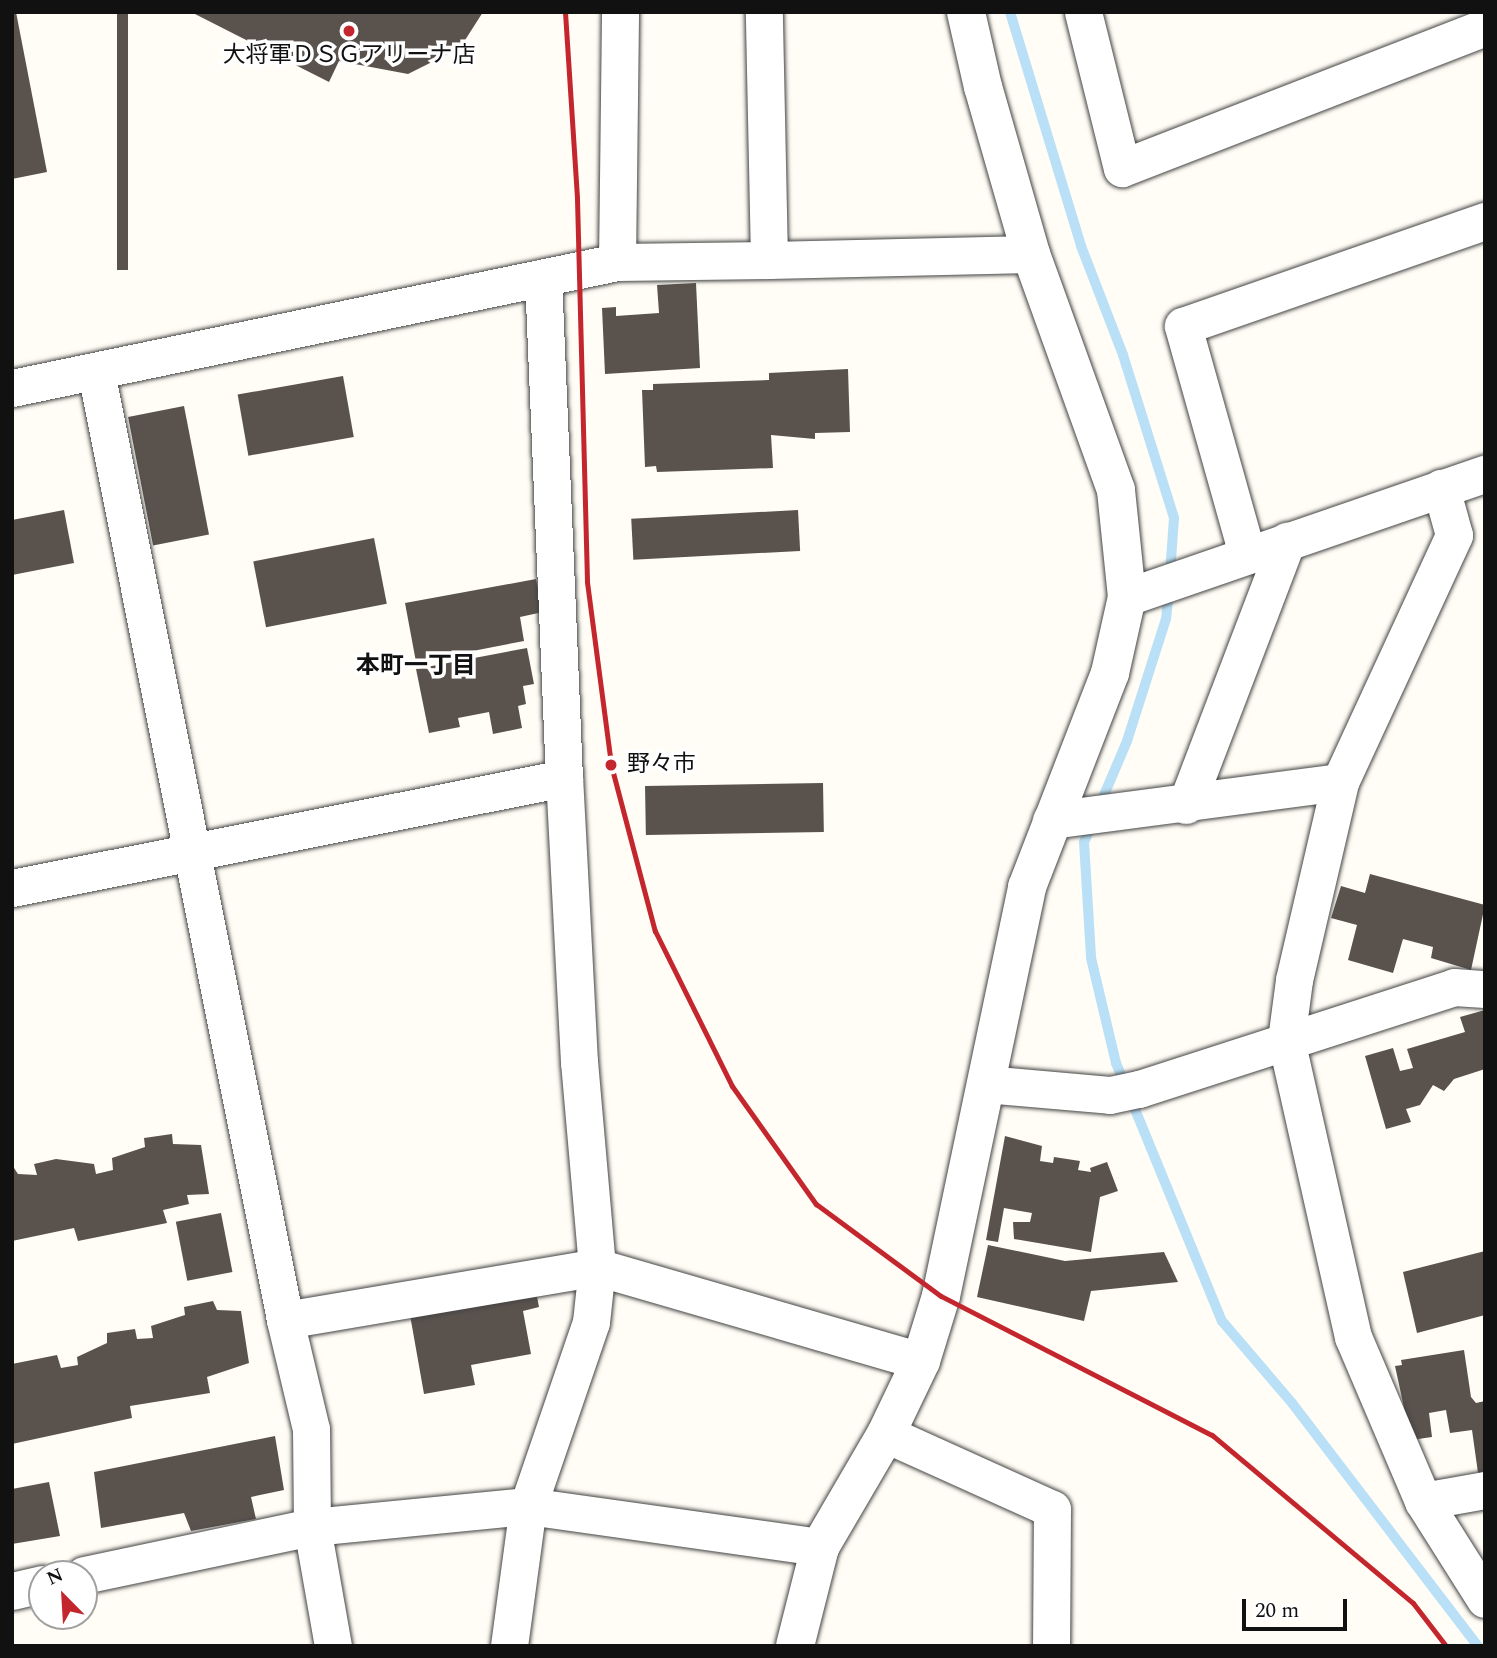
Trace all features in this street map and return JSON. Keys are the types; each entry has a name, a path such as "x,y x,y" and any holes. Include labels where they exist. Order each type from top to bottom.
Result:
{"street":[{"path":"617,262 620,12"},
{"path":"764,12 769,260"},
{"path":"966,12 983,87 1031,254 1116,490 1155,588"},
{"path":"1083,12 1122,168 1485,27"},
{"path":"1247,554 1183,327 1485,221"},
{"path":"12,388 617,262 1031,254"},
{"path":"509,1646 528,1506 591,1322 597,1267 579,1062 543,276"},
{"path":"96,372 285,1320 311,1429 312,1527 333,1646"},
{"path":"796,1646 820,1547 886,1434 922,1361 941,1296 1027,887 1059,819 1111,673 1155,588 1485,474"},
{"path":"1441,488 1454,535 1340,782 1294,980 1286,1040 1353,1337 1423,1501 1485,1599"},
{"path":"1186,805 1287,541"},
{"path":"12,888 564,778"},
{"path":"1059,819 1186,805 1340,782"},
{"path":"985,1084 1125,1092 1454,987 1485,989"},
{"path":"285,1320 597,1267 922,1361"},
{"path":"886,1434 1052,1509 1051,1646"},
{"path":"1423,1501 1485,1490"},
{"path":"98,1572 312,1527 528,1506 820,1547"}],"building":[{"path":"12,12 16,12 47,172 12,179"},
{"path":"117,12 128,12 128,270 117,270"},
{"name":"大将軍ＤＳＧアリーナ店","path":"191,12 483,12 460,48 408,74 339,61 329,82"},
{"path":"696,283 700,368 605,374 602,308 616,307 616,316 659,313 657,285"},
{"path":"848,369 850,432 815,433 815,439 771,435 773,468 657,472 656,466 645,467 642,390 653,390 653,384 769,380 769,373"},
{"path":"343,376 354,437 248,456 238,395"},
{"path":"184,406 209,535 153,545 128,417"},
{"path":"64,510 74,563 12,575 12,520"},
{"path":"798,510 800,551 633,560 631,519"},
{"path":"374,538 387,604 266,627 253,561"},
{"path":"536,579 543,612 520,617 524,641 416,662 405,603"},
{"path":"527,648 534,684 523,686 526,704 518,706 522,728 493,734 489,712 458,718 460,727 429,733 416,669"},
{"path":"823,783 824,832 646,835 645,786"},
{"path":"1370,874 1485,905 1471,970 1431,958 1433,947 1403,939 1393,973 1348,960 1357,925 1331,918 1341,886 1365,893"},
{"path":"1485,1010 1485,1069 1454,1079 1444,1091 1433,1085 1420,1105 1406,1109 1411,1122 1386,1129 1365,1056 1393,1048 1400,1071 1413,1068 1407,1049 1465,1032 1460,1017"},
{"path":"172,1134 173,1144 201,1145 209,1194 187,1195 189,1204 163,1210 167,1223 78,1241 74,1228 12,1241 12,1165 18,1174 37,1175 34,1164 56,1159 94,1164 96,1174 113,1170 112,1158 145,1147 144,1138"},
{"path":"1005,1136 1042,1146 1040,1161 1053,1163 1054,1157 1080,1161 1078,1170 1091,1172 1090,1168 1107,1162 1118,1191 1100,1197 1091,1252 1014,1239 1013,1222 1030,1222 1032,1213 1004,1208 998,1242 986,1240"},
{"path":"221,1213 232,1272 187,1281 176,1222"},
{"path":"988,1245 1065,1261 1164,1252 1178,1282 1091,1291 1084,1321 977,1297"},
{"path":"1485,1251 1485,1315 1417,1333 1403,1272"},
{"path":"536,1291 539,1307 523,1311 531,1354 471,1365 475,1385 424,1394 410,1315"},
{"path":"213,1301 217,1310 241,1311 249,1363 207,1377 210,1393 130,1406 132,1418 12,1444 12,1364 57,1355 61,1368 78,1365 77,1357 107,1343 107,1333 135,1329 137,1339 153,1338 151,1326 185,1315 184,1307"},
{"path":"1464,1350 1471,1397 1476,1403 1485,1401 1485,1472 1478,1473 1472,1430 1450,1433 1446,1410 1429,1413 1432,1437 1411,1440 1395,1366 1402,1365 1401,1360"},
{"path":"275,1436 284,1490 251,1497 256,1519 191,1531 184,1513 101,1528 94,1472"},
{"path":"49,1482 60,1536 12,1544 12,1489"}],"waterway":[{"path":"1010,12 1081,246 1123,355 1174,518 1170,574"},
{"path":"1099,807 1127,741 1166,619 1169,590"},
{"path":"1093,822 1084,842 1091,958 1116,1063 1222,1321 1292,1403 1478,1646"}],"railway":[{"path":"565,12 577,199 587,582 611,765 655,931 732,1086 816,1204 941,1296 1212,1435 1413,1603 1446,1646"}],"place":[{"name":"大将軍ＤＳＧアリーナ店","path":"349,31"},
{"name":"野々市","path":"611,765"}],"district":[{"name":"本町一丁目","path":"416,667"}]}
